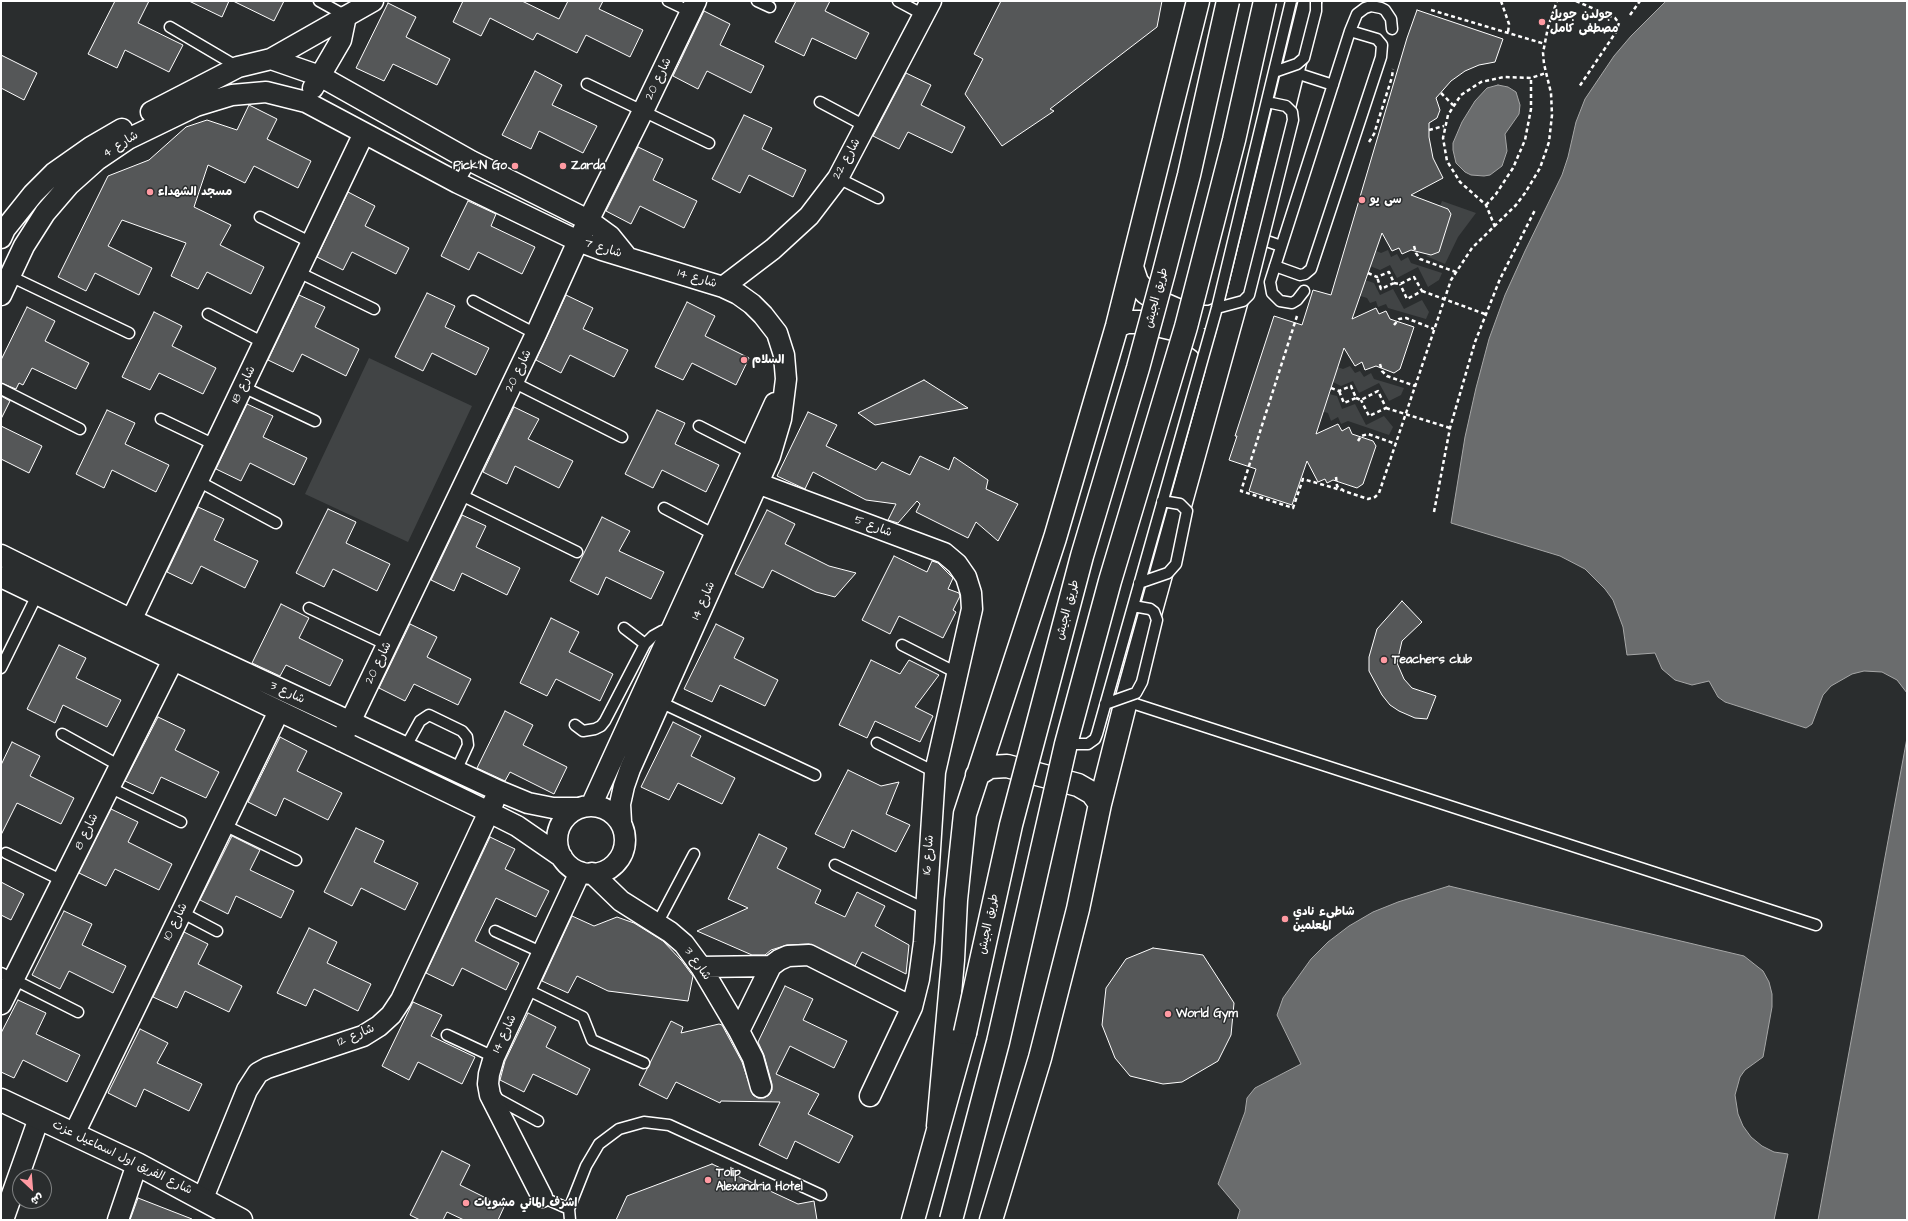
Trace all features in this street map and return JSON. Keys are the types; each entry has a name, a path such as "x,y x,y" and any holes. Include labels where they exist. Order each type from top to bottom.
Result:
{"main road":[{"path":"938,1126 954,960 956,900 965,814 1055,538 1117,326 1198,1"},
{"name":"طريق الجيش","path":"913,1220 965,1033 1011,825 1082,556 1136,375 1191,168 1228,1"},
{"path":"951,1220 998,1042 1066,744 1110,582 1186,327 1232,147 1264,1"},
{"path":"1132,267 1137,282 1146,293 1159,302 1189,315 1210,316 1224,312 1253,236 1283,72 1310,1"},
{"path":"991,1220 1040,1058 1078,909 1100,804 1116,702 1217,367 1226,306"},
{"path":"1117,326 1127,322 1144,322 1191,333 1205,343 1210,350 1217,367"},
{"path":"977,775 990,767 1007,766 1078,785 1092,793 1100,804"},
{"name":"شارع الفريق اول اسماعيل عزت","path":"1,1100 137,1164 203,1198 241,1220"}],"street":[{"name":"شارع 4","path":"1,295 24,246 45,213 69,185 123,135 238,67 271,59 373,1"},
{"name":"شارع 20","path":"341,741 514,382 588,220 643,111 693,6"},
{"name":"شارع 22","path":"723,287 773,249 809,216 838,178 928,8"},
{"path":"306,102 341,40 346,16"},
{"path":"271,59 320,76"},
{"name":"شارع 7","path":"320,76 471,161 588,220 610,236 627,257"},
{"name":"شارع 4","path":"2,230 33,194 54,173 91,147 196,106 232,95 266,92 306,102"},
{"name":"شارع 7","path":"306,102 458,183 578,241 627,257"},
{"name":"شارع 18","path":"128,628 364,133"},
{"path":"2,230 24,246"},
{"name":"شارع 14","path":"585,807 672,628 715,535 749,480 770,456 781,419 786,379 784,355 776,333 763,315 752,304 738,294 723,287 627,257"},
{"name":"شارع 14","path":"621,822 620,804 624,786 660,702 749,480 752,453 786,379"},
{"name":"شارع 5","path":"749,480 944,553 957,564 966,577 971,592 972,609"},
{"name":"شارع 3","path":"1,555 128,628 172,660 523,829 562,857"},
{"path":"6,580 20,565"},
{"name":"شارع 3","path":"6,580 37,595 128,628 350,722 528,803 553,808 585,807"},
{"name":"شارع 16","path":"870,1096 912,1008 919,979 924,942 934,772 972,609"},
{"name":"شارع 8","path":"1,1004 7,976 62,881 172,660"},
{"name":"شارع 10","path":"74,1134 279,711"},
{"name":"شارع 12","path":"203,1198 248,1090 258,1073 267,1068 363,1036 391,1015 401,1000 499,791"},
{"path":"585,807 608,810 621,822 625,833 625,845 621,856 614,865 604,871 586,873 570,866 562,857 558,846 558,834 562,823 569,814 585,807"},
{"name":"شارع 14","path":"542,1197 490,1095 488,1074 494,1057 543,953 586,873"},
{"name":"شارع 3","path":"586,873 621,901 670,932 684,944 701,967 739,1031 753,1058 761,1087"},
{"path":"739,1031 771,966 788,956 809,955 912,1008"},
{"path":"701,967 771,966"},
{"path":"3,1220 39,1118"},
{"path":"118,1220 137,1164"}],"lane":[{"path":"319,1 346,16"},
{"path":"668,1 693,6"},
{"path":"757,1 770,7"},
{"path":"898,1 928,8"},
{"path":"1066,744 1085,745 1093,741 1116,702 1133,606 1139,583 1162,501 1226,306 1267,102 1283,72 1291,1"},
{"path":"1283,72 1298,64 1304,58 1316,11 1316,1"},
{"path":"1304,291 1297,300 1292,302 1280,301 1275,298 1270,288 1281,246 1350,31 1357,14 1370,6 1385,10 1392,19 1392,29"},
{"path":"170,28 238,67"},
{"path":"1275,266 1300,275 1305,274 1311,269 1382,57 1382,45 1377,39 1350,31"},
{"path":"1283,72 1333,85"},
{"path":"587,84 709,143"},
{"path":"820,102 865,126"},
{"path":"1226,306 1243,301 1250,295 1293,120 1292,112 1286,106 1267,102"},
{"path":"458,183 471,161"},
{"path":"838,178 878,198"},
{"path":"260,217 312,243"},
{"path":"1253,236 1281,246"},
{"path":"298,272 374,309"},
{"path":"10,276 129,333"},
{"path":"473,301 536,334"},
{"path":"208,314 264,343"},
{"path":"514,382 622,437"},
{"path":"243,387 315,421"},
{"path":"1,389 80,430"},
{"path":"161,418 215,445"},
{"path":"700,426 752,453"},
{"path":"198,481 276,522"},
{"path":"459,494 577,552"},
{"path":"1139,583 1168,573 1176,564 1187,511 1183,505 1162,501"},
{"path":"664,508 715,535"},
{"path":"1,668 37,595"},
{"path":"1116,702 1136,693 1142,682 1157,620 1154,612 1150,609 1133,606"},
{"path":"309,608 387,645"},
{"path":"624,628 645,644"},
{"path":"575,725 583,731 589,731 595,729 605,721 645,644 653,636 672,628"},
{"path":"902,645 957,673"},
{"path":"660,702 815,775"},
{"path":"1116,702 1816,925"},
{"path":"405,748 420,720 428,716 462,731 467,737 468,745 456,771"},
{"path":"62,734 120,766"},
{"path":"877,743 934,772"},
{"path":"109,787 181,822"},
{"path":"224,825 296,860"},
{"path":"6,853 62,881"},
{"path":"657,924 694,854"},
{"path":"835,865 925,909"},
{"path":"181,912 217,931"},
{"path":"495,931 543,953"},
{"path":"7,976 78,1012"},
{"path":"526,989 583,1017 592,1040 644,1063"},
{"path":"447,1035 494,1057"},
{"path":"490,1095 538,1121"},
{"path":"570,1220 569,1209 586,1166 599,1144 619,1129 644,1122 669,1125 821,1195"},
{"path":"542,1197 569,1209"}],"path":[{"path":"1502,1 1508,21 1508,33"},
{"path":"1297,314 1241,491 1293,508 1303,479 1368,499 1377,495 1396,444 1444,300 1456,272 1472,248 1525,193 1540,168 1545,155 1549,142 1552,115 1551,93 1543,54 1544,44 1557,1"},
{"path":"1576,1 1615,18 1619,23 1616,32 1579,87"},
{"path":"1630,15 1640,1"},
{"path":"1430,10 1544,44"},
{"path":"1494,226 1486,205 1460,182 1452,172 1444,150 1444,126 1453,105 1461,95 1481,82 1504,77 1531,78 1546,73"},
{"path":"1374,134 1382,104 1392,77"},
{"path":"1486,205 1496,194 1514,168 1525,140 1531,109 1531,78"},
{"path":"1441,92 1453,105"},
{"path":"1382,104 1388,106"},
{"path":"1429,130 1444,126"},
{"path":"1434,512 1450,428 1466,370 1485,314 1517,244 1535,210"},
{"path":"1414,246 1420,259 1456,272"},
{"path":"1368,274 1376,277 1389,272 1394,283"},
{"path":"1376,277 1382,289 1394,283 1400,284 1414,277 1422,291 1485,314"},
{"path":"1400,284 1407,299 1422,291"},
{"path":"1394,325 1399,319 1406,318 1434,329"},
{"path":"1380,364 1382,371 1387,376 1415,386"},
{"path":"1331,388 1339,391 1351,386 1356,398"},
{"path":"1339,391 1344,403 1356,398 1361,400 1369,416 1386,408 1450,428"},
{"path":"1361,400 1378,391 1386,408"},
{"path":"1358,441 1361,436 1368,434 1396,444"},
{"path":"1336,477 1337,486 1342,490"}],"shaded area":[{"path":"1666,1 1907,1 1907,693 1897,680 1882,672 1864,671 1852,674 1831,686 1823,695 1812,724 1806,728 1725,702 1718,697 1709,681 1692,685 1675,680 1662,669 1655,653 1627,655 1623,627 1613,600 1605,589 1585,569 1560,556 1451,523 1465,437 1489,339 1505,295 1562,175 1568,157 1576,122 1585,99 1614,56 1631,36"},
{"path":"1498,85 1508,87 1516,92 1520,105 1519,114 1505,134 1507,151 1502,166 1490,175 1471,175 1465,172 1456,163 1453,143 1462,122 1475,101 1487,88"},
{"path":"1442,201 1476,213 1458,237 1445,264 1426,256 1439,252 1451,214 1448,209 1440,206"},
{"path":"1370,248 1381,253 1388,250 1391,257 1397,254 1401,261 1408,257 1411,263 1442,273 1439,280 1428,287 1418,267 1397,278 1390,265 1380,270 1370,266"},
{"path":"1365,280 1374,283 1380,295 1393,289 1404,309 1422,300 1429,312 1426,319 1388,308 1386,304 1378,307 1376,301 1370,303 1367,298 1354,294"},
{"path":"369,358 472,406 408,542 305,494"},
{"path":"1332,365 1343,369 1350,366 1355,373 1360,371 1364,377 1371,373 1374,379 1404,388 1401,395 1389,401 1379,383 1359,393 1353,381 1341,386 1333,382"},
{"path":"1329,394 1337,396 1342,409 1355,404 1366,425 1384,416 1393,427 1389,435 1348,421 1341,424 1338,417 1331,421 1328,413 1317,410"},
{"path":"1907,738 1907,1220 1818,1220"},
{"path":"1449,886 1744,956 1763,971 1769,982 1772,994 1772,1007 1763,1057 1745,1070 1740,1077 1735,1095 1738,1114 1743,1126 1751,1137 1762,1146 1774,1152 1788,1154 1774,1220 1237,1220 1240,1210 1218,1184 1245,1112 1247,1098 1255,1088 1301,1064 1277,1015 1283,998 1311,959 1328,942 1349,926 1373,912 1398,902"}],"building":[{"path":"115,1 149,1 138,23 183,45 169,72 125,50 117,68 88,54"},
{"path":"189,1 229,1 222,17"},
{"path":"233,1 284,1 274,21"},
{"path":"463,1 522,1 559,19 568,1 603,1 599,9 643,30 630,57 586,35 577,53 537,33 533,40 490,18 481,36 453,22"},
{"path":"796,1 830,1 825,11 869,33 856,59 812,38 804,56 775,42"},
{"path":"1001,1 1162,1 1157,27 1050,109 1054,111 1002,146 965,94 983,59 974,54"},
{"path":"388,3 416,17 406,37 450,59 437,85 393,64 384,81 356,68"},
{"path":"1417,10 1503,39 1495,62 1479,65 1465,71 1451,81 1436,98 1440,110 1437,118 1429,123 1429,137 1433,158 1443,178 1411,195 1448,209 1451,214 1439,252 1431,255 1411,250 1402,254 1399,248 1392,251 1382,233 1352,319 1376,308 1379,314 1386,311 1390,319 1414,327 1400,369 1394,373 1376,366 1365,370 1362,362 1355,366 1344,348 1316,434 1338,424 1342,431 1349,427 1352,434 1373,441 1376,446 1363,484 1357,488 1333,480 1327,483 1325,479 1318,482 1307,461 1292,505 1249,491 1256,469 1229,460 1237,436 1235,436 1274,316 1302,325 1313,290 1331,295 1407,38"},
{"path":"704,11 730,24 720,45 764,66 751,93 707,71 698,89 673,76"},
{"path":"1,55 37,73 24,100 1,88"},
{"path":"535,71 562,85 552,105 597,126 583,153 539,131 531,149 502,135"},
{"path":"906,73 931,85 921,105 965,127 952,153 908,132 899,149 873,136"},
{"path":"249,105 277,119 267,139 311,161 298,188 254,166 245,183 208,165 194,207 231,225 220,245 264,267 251,294 207,272 198,289 171,276 186,243 122,220 108,246 152,268 139,295 95,273 86,291 58,277 108,176 149,160 186,127 207,120 237,130"},
{"path":"744,115 772,128 762,149 806,170 793,197 749,175 740,193 712,179"},
{"path":"638,147 663,159 653,180 697,201 684,228 640,206 631,224 606,211"},
{"path":"348,192 375,206 365,226 409,248 396,274 352,252 343,270 317,257"},
{"path":"468,201 496,214 491,226 535,247 522,274 478,252 469,270 441,256"},
{"path":"427,293 455,306 445,327 489,348 476,375 432,353 423,371 395,357"},
{"path":"299,295 325,307 315,327 359,349 346,376 302,354 293,372 268,360"},
{"path":"566,295 593,308 583,329 628,350 614,377 570,355 561,373 536,360"},
{"path":"687,302 715,316 705,336 749,358 736,385 692,363 683,380 655,367"},
{"path":"27,307 55,321 45,341 89,363 76,389 32,368 23,385 19,383 16,389 1,383 1,360"},
{"path":"154,312 182,326 172,346 216,368 203,394 159,373 150,390 122,377"},
{"path":"924,380 968,408 875,425 858,413"},
{"path":"1,396 10,401 1,419"},
{"path":"247,404 273,416 263,437 307,458 294,485 250,463 241,481 216,469"},
{"path":"514,407 539,419 528,439 573,461 559,488 515,466 507,484 483,472"},
{"path":"107,410 135,423 125,444 169,465 156,492 112,470 104,488 76,474"},
{"path":"657,410 685,423 675,444 719,465 706,492 662,470 653,488 625,474"},
{"path":"808,412 837,425 826,446 876,470 882,462 910,475 920,456 949,470 954,457 988,480 986,489 1018,504 998,541 976,522 968,538 916,512 920,504 917,501 898,523 888,520 896,504 866,500 813,472 805,489 777,476"},
{"path":"1,426 42,446 29,473 1,459"},
{"path":"198,507 224,519 214,540 258,561 245,588 201,566 192,584 167,572"},
{"path":"328,509 356,522 346,543 390,564 377,591 333,569 324,587 296,573"},
{"path":"767,510 795,524 785,544 829,566 856,573 835,597 816,592 772,570 763,588 735,574"},
{"path":"462,515 486,526 476,547 520,568 507,595 462,573 454,591 431,580"},
{"path":"602,517 630,531 619,551 664,572 651,599 606,577 598,595 570,581"},
{"path":"894,556 927,572 932,561 938,563 953,578 948,589 959,593 960,596 953,610 956,612 943,638 899,616 890,634 862,620"},
{"name":"Teachers club","path":"1402,601 1422,622 1402,641 1397,663 1404,679 1412,688 1436,696 1427,719 1415,718 1390,705 1382,695 1369,671 1369,657 1377,629"},
{"path":"281,604 309,618 299,638 343,660 330,686 286,665 280,676 252,663"},
{"path":"551,618 579,632 569,652 613,674 600,701 556,679 547,696 520,683"},
{"path":"410,624 437,637 427,657 471,679 458,705 414,684 405,701 379,688"},
{"path":"716,624 744,638 734,658 778,680 765,706 720,685 712,702 684,689"},
{"path":"59,645 86,658 76,678 121,700 107,727 63,705 55,723 27,709"},
{"path":"871,660 900,674 909,660 939,675 915,707 933,716 920,742 875,721 867,738 839,725"},
{"path":"505,711 533,725 523,745 567,767 554,794 510,772 505,781 477,768"},
{"path":"158,717 185,730 175,750 219,772 206,798 161,777 153,794 125,781"},
{"path":"673,722 701,736 691,756 735,778 722,804 678,783 669,800 641,787"},
{"path":"280,737 307,751 297,771 342,793 328,820 284,798 276,816 248,802"},
{"path":"12,742 40,756 30,776 74,798 61,824 17,803 1,835 1,765"},
{"path":"848,770 881,786 899,782 886,814 910,825 896,852 852,830 844,848 815,834"},
{"path":"111,809 138,822 128,842 172,864 159,890 115,869 106,886 79,873"},
{"path":"356,828 384,841 374,862 418,883 405,910 361,888 352,906 324,892"},
{"path":"759,834 787,848 777,868 821,890 815,903 845,917 857,892 885,906 875,926 909,945 906,974 862,952 855,966 809,944 787,945 771,950 765,955 752,955 697,931 748,908 728,899"},
{"path":"232,836 260,850 250,870 294,891 281,918 236,896 228,914 200,900"},
{"path":"490,837 515,849 505,869 549,891 536,917 496,898 475,941 519,963 506,990 462,968 453,986 426,973"},
{"path":"1,882 24,894 11,920 1,915"},
{"path":"64,911 92,924 82,945 126,966 113,993 69,971 60,989 32,975"},
{"path":"572,916 594,926 617,917 634,923 663,941 681,960 693,976 688,1001 608,991 577,976 568,993 542,981"},
{"path":"309,928 337,942 327,963 371,984 358,1011 314,989 306,1006 277,993"},
{"path":"184,932 208,944 198,964 242,986 229,1012 185,991 177,1008 153,997"},
{"name":"World Gym","path":"1153,948 1203,955 1234,1003 1231,1035 1218,1061 1182,1082 1163,1084 1130,1076 1115,1058 1102,1025 1106,988 1126,959"},
{"path":"785,986 813,999 803,1020 847,1041 834,1068 790,1046 776,1074 819,1094 808,1114 853,1136 839,1163 795,1141 787,1159 759,1145 780,1102 721,1101 720,1103 676,1082 667,1099 639,1085 671,1021 683,1027 681,1033 719,1024 722,1025 742,1062 753,1095 758,1098 764,1098 769,1095 772,1090 772,1084 764,1055 758,1042"},
{"path":"18,1000 46,1013 36,1034 80,1055 67,1082 23,1060 14,1078 1,1072 1,1033"},
{"path":"413,1002 442,1015 431,1036 475,1057 462,1084 418,1062 409,1080 382,1066"},
{"path":"528,1013 556,1027 546,1047 590,1069 577,1095 533,1074 524,1092 500,1080 505,1061"},
{"path":"140,1029 168,1043 157,1063 202,1084 189,1111 144,1089 136,1107 108,1093"},
{"path":"442,1151 470,1165 460,1185 504,1207 498,1220 464,1220 447,1212 443,1220 420,1220 410,1215"},
{"name":"Tolip Alexandria Hotel","path":"712,1164 798,1204 814,1201 817,1220 616,1220 627,1196"},
{"path":"138,1198 192,1219 192,1220 130,1220"}],"place":[{"name":"جولدن جويل مصطفى كامل","path":"1542,22"},
{"name":"Pick'N Go","path":"515,166"},
{"name":"Zarda","path":"563,166"},
{"name":"مسجد الشهداء","path":"150,192"},
{"name":"سى يو","path":"1362,200"},
{"name":"السلام","path":"744,360"},
{"name":"Teachers club","path":"1384,660"},
{"name":"شاطيء نادي المعلمين","path":"1285,919"},
{"name":"World Gym","path":"1168,1014"},
{"name":"Tolip Alexandria Hotel","path":"708,1180"},
{"name":"اشرف الماني مشويات","path":"466,1203"}]}
